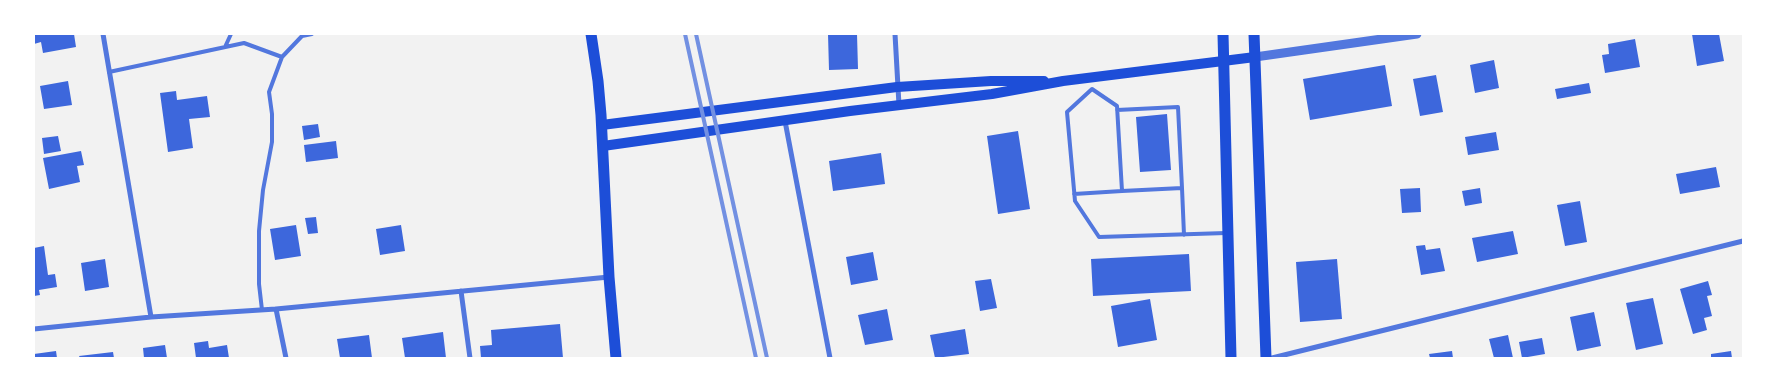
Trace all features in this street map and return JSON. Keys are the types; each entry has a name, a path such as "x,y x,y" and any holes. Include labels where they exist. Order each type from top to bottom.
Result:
{"main road":[{"path":"591,34 602,125 609,277 616,358"},
{"path":"1223,34 1231,358"},
{"path":"1254,34 1266,358"},
{"path":"603,146 898,105 992,94 1063,81 1255,57"},
{"path":"602,125 897,87 991,81 1063,81"}],"street":[{"path":"103,34 151,317"},
{"path":"896,34 898,105"},
{"path":"1255,57 1376,36 1417,34"},
{"path":"785,121 830,358"},
{"path":"1272,358 1743,241"},
{"path":"34,329 151,317 276,309 609,277"},
{"path":"461,291 470,358"},
{"path":"276,309 286,358"}],"lane":[{"path":"225,47 231,34"},
{"path":"262,310 259,284 259,231 272,142 272,114 269,92 282,57 302,36 312,34"},
{"path":"109,72 244,43 282,57"},
{"path":"1091,78 1092,89"},
{"path":"1092,89 1117,106 1122,191"},
{"path":"1092,89 1067,112 1075,201 1099,237 1228,233"},
{"path":"1117,110 1178,107 1184,235"},
{"path":"1074,194 1182,188"}],"building":[{"path":"34,34 74,34 76,47 43,53 41,42 34,44"},
{"path":"828,34 857,34 858,69 829,70"},
{"path":"1692,34 1719,34 1724,61 1697,66"},
{"path":"1635,39 1640,67 1605,73 1602,55 1609,54 1608,44"},
{"path":"1494,60 1499,88 1475,93 1470,65"},
{"path":"1385,65 1392,106 1310,120 1303,79"},
{"path":"1436,75 1443,112 1420,116 1413,79"},
{"path":"68,81 72,105 44,109 40,86"},
{"path":"1589,83 1591,93 1557,99 1555,89"},
{"path":"176,91 177,100 207,96 210,117 189,119 193,148 168,152 160,93"},
{"path":"1167,114 1171,170 1140,172 1136,117"},
{"path":"318,124 320,137 304,140 302,126"},
{"path":"1018,131 1030,209 998,214 987,136"},
{"path":"1496,132 1499,150 1468,155 1465,137"},
{"path":"58,136 61,151 44,154 42,138"},
{"path":"336,141 338,158 306,162 304,145"},
{"path":"81,151 84,165 77,166 80,182 49,189 43,158"},
{"path":"881,153 885,184 833,191 829,161"},
{"path":"1716,167 1720,187 1680,194 1676,174"},
{"path":"1420,188 1421,212 1402,213 1400,189"},
{"path":"1480,188 1482,203 1465,206 1462,191"},
{"path":"1580,201 1587,242 1565,246 1557,205"},
{"path":"316,217 318,233 308,234 305,218"},
{"path":"296,225 301,256 275,260 270,229"},
{"path":"401,225 405,251 380,255 376,229"},
{"path":"1513,231 1518,254 1477,262 1472,238"},
{"path":"1425,245 1426,250 1440,248 1445,271 1421,275 1416,246"},
{"path":"44,246 48,275 55,274 57,287 39,290 40,295 34,296 34,248"},
{"path":"873,252 878,280 851,285 846,257"},
{"path":"1189,254 1191,291 1093,296 1091,259"},
{"path":"105,259 109,287 85,291 81,263"},
{"path":"1337,259 1342,319 1300,322 1296,262"},
{"path":"991,279 997,308 980,311 975,281"},
{"path":"1708,281 1712,295 1707,296 1712,316 1704,318 1707,330 1693,334 1680,289"},
{"path":"1653,298 1663,344 1636,350 1626,303"},
{"path":"1150,299 1157,340 1118,347 1111,306"},
{"path":"887,309 893,340 865,345 858,315"},
{"path":"1594,312 1601,346 1577,351 1570,317"},
{"path":"560,324 563,358 481,358 480,346 492,345 491,330"},
{"path":"965,329 969,354 935,358 930,335"},
{"path":"443,332 446,358 405,358 402,338"},
{"path":"369,335 372,358 340,358 337,339"},
{"path":"1508,335 1513,358 1494,358 1489,339"},
{"path":"1542,338 1545,354 1522,358 1519,342"},
{"path":"208,341 209,348 227,345 229,358 196,358 194,343"},
{"path":"165,345 167,358 144,358 143,348"},
{"path":"56,351 57,358 34,358 34,354"},
{"path":"1452,351 1453,358 1430,358 1429,354"},
{"path":"1731,351 1732,358 1711,358 1711,354"},
{"path":"113,352 114,358 80,358 79,356"}],"railway":[{"path":"685,34 756,358"},
{"path":"696,34 767,358"}]}
